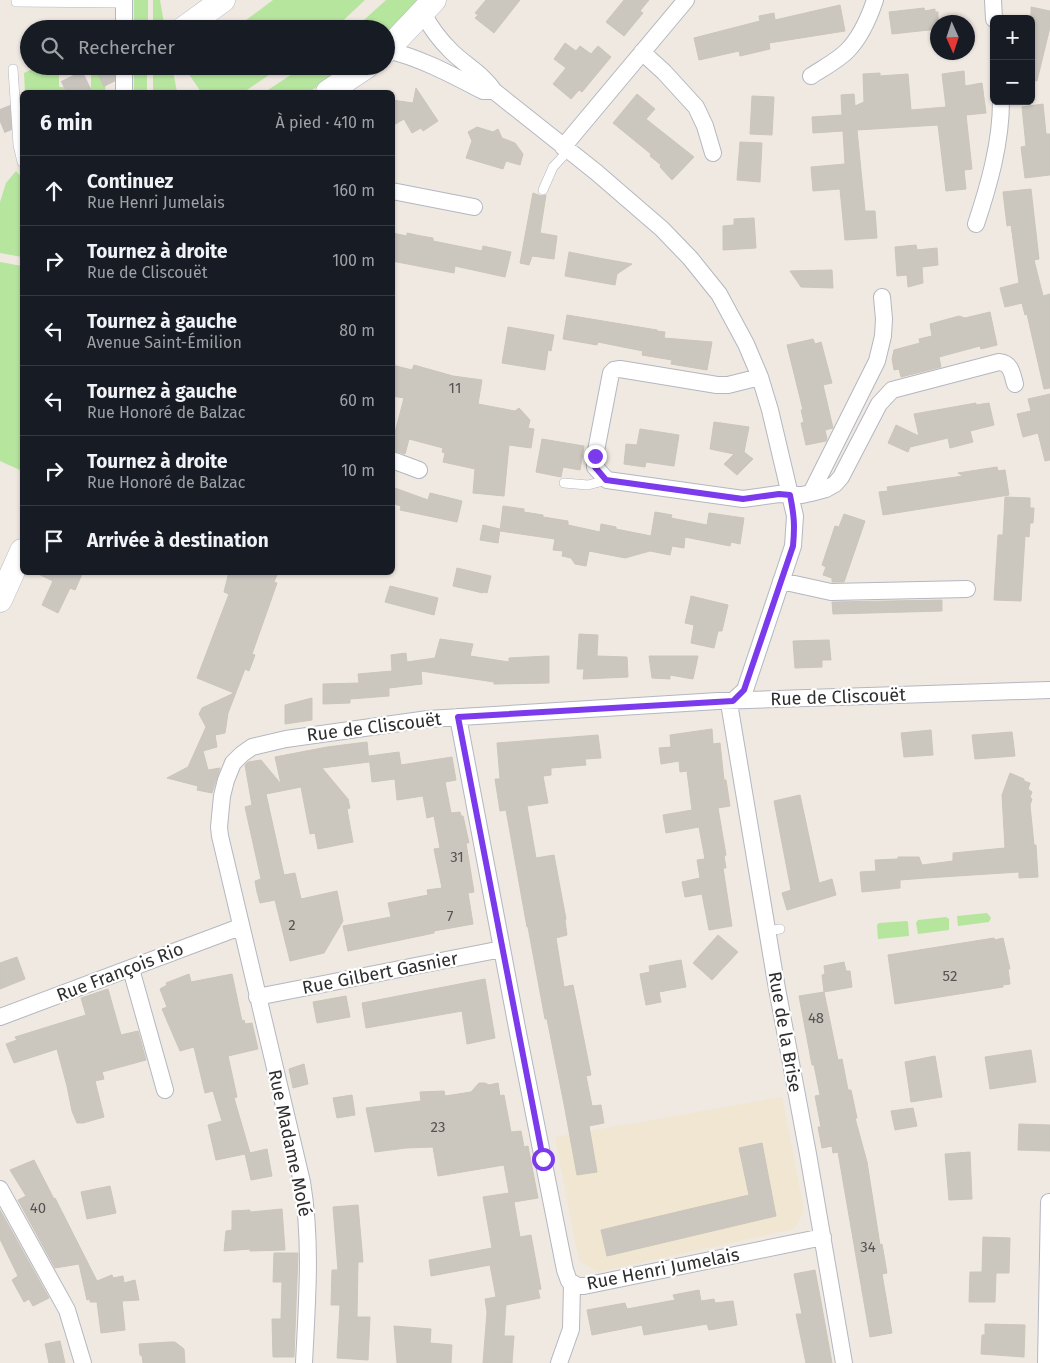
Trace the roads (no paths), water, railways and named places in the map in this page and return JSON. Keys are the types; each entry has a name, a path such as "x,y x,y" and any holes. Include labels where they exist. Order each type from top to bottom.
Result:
{"main road":[{"path":"195,20 223,0"},
{"path":"395,43 429,7"},
{"path":"331,90 354,75"},
{"path":"0,600 20,555"}],"street":[{"path":"565,149 686,0"},
{"path":"811,76 846,52 859,37 875,0"},
{"path":"993,0 994,15"},
{"path":"124,2 124,20"},
{"path":"429,7 428,24 445,45 486,80 494,91 596,172 662,229 690,258 719,294 746,344 760,377 770,410 790,495 794,516 794,532 793,546 744,690 733,701"},
{"path":"642,52 664,72 696,108 706,126 713,153"},
{"path":"395,53 420,61 482,91 494,91"},
{"path":"124,75 124,90"},
{"path":"976,224 988,186 1001,118 1001,105"},
{"path":"395,192 474,207"},
{"path":"812,493 877,361 884,319 882,297"},
{"path":"760,377 728,385 717,385 620,369 614,370 611,373 595,456 595,467 606,480 743,499 779,494 812,493 826,489 835,484 841,477 879,404 892,390 999,362 1008,365 1011,369 1015,384"},
{"path":"395,461 419,470"},
{"path":"781,581 831,592 967,588"},
{"name":"Rue de Cliscouët","path":"240,927 219,827 226,780 233,763 252,747 286,739 408,721 458,717 733,701 1050,690"},
{"name":"Rue de la Brise","path":"733,701 730,709 774,930 844,1363"},
{"name":"Rue Henri Jumelais","path":"458,717 565,1270 569,1281 578,1286 593,1284 823,1237"},
{"name":"Rue François Rio","path":"0,1018 240,927"},
{"name":"Rue Madame Molé","path":"240,927 300,1172 307,1209 308,1262 304,1363"},
{"name":"Rue Gilbert Gasnier","path":"258,997 502,949"},
{"path":"131,969 165,1090"},
{"path":"0,1188 68,1310 83,1363"},
{"path":"1046,1363 1049,1202"},
{"path":"559,1363 571,1329 572,1284"}],"lane":[{"path":"16,0 16,2 124,2"},
{"path":"12,68 20,154"},
{"path":"543,190 552,167 565,149"},
{"path":"564,483 588,485 606,480"}],"tunnel":[{"path":"70,90 101,75"},
{"path":"0,122 20,114"}]}
